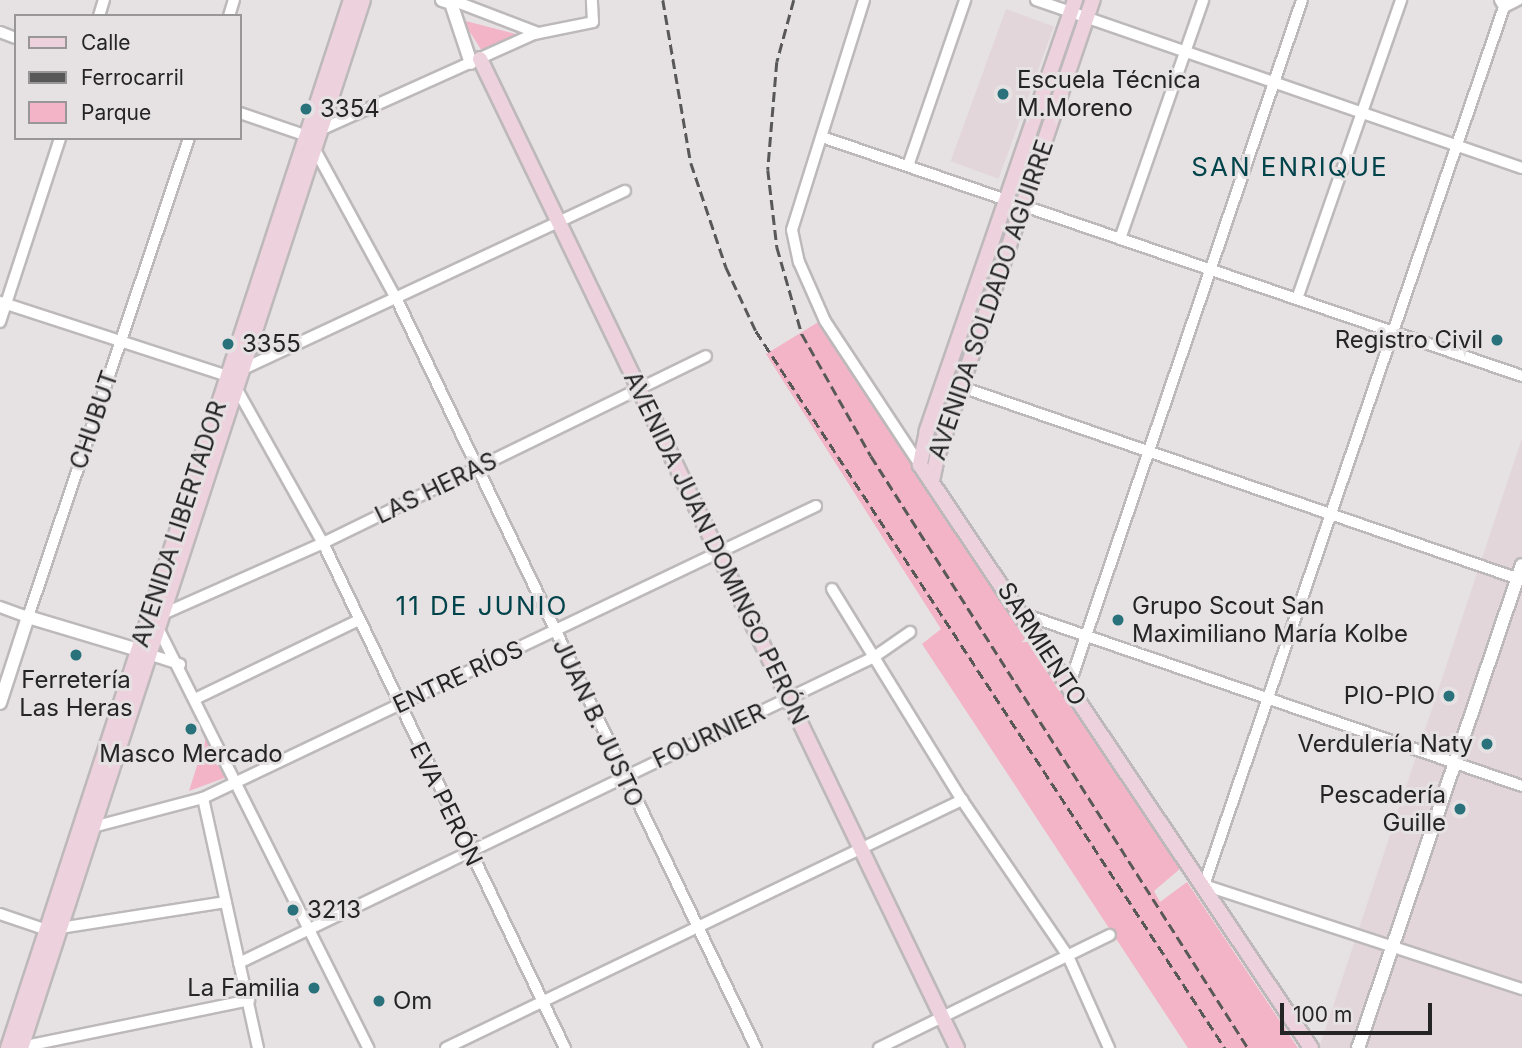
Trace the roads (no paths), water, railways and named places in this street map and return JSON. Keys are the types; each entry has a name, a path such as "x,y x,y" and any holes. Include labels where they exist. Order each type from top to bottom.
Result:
{"main road":[{"name":"AVENIDA LIBERTADOR","path":"53,929 93,827 144,652 160,621 232,382 242,370 314,138 351,0"},
{"name":"AVENIDA LIBERTADOR","path":"17,1048 53,929 232,382 363,0"},
{"name":"AVENIDA SOLDADO AGUIRRE","path":"932,481 960,387 1093,0"},
{"name":"AVENIDA SOLDADO AGUIRRE","path":"920,465 944,381 1072,6"},
{"name":"AVENIDA JUAN DOMINGO PERÓN","path":"474,57 939,1019 957,1048"},
{"name":"SARMIENTO","path":"920,465 1023,614 1311,1048"},
{"name":"AVENIDA JUAN DOMINGO PERÓN","path":"939,1019 948,1048"}],"street":[{"path":"242,114 314,138 474,57 538,33 593,22 592,0"},
{"path":"864,0 822,137 1522,376"},
{"path":"908,166 965,0"},
{"path":"1036,0 1072,6 1087,18 1362,110 1522,168"},
{"path":"1120,239 1203,0"},
{"path":"1069,686 1303,0"},
{"path":"1297,299 1401,0"},
{"path":"1518,0 1502,3 1457,145 1204,885 1522,989"},
{"path":"448,1 538,33"},
{"name":"AVENIDA JUAN DOMINGO PERÓN","path":"448,1 474,57"},
{"name":"SARMIENTO","path":"822,137 792,230 799,262 825,321 920,465"},
{"name":"JUAN B. JUSTO","path":"314,138 397,300 623,777 756,1048"},
{"path":"0,321 3,303 59,140"},
{"name":"CHUBUT","path":"0,703 188,140"},
{"path":"242,370 397,300 625,191"},
{"path":"3,303 121,341 232,382"},
{"name":"LAS HERAS","path":"160,621 706,356"},
{"path":"944,381 1520,579"},
{"name":"EVA PERÓN","path":"232,382 323,542 398,705 565,1048"},
{"name":"ENTRE RÍOS","path":"93,827 203,798 816,506"},
{"path":"1358,1048 1520,579 1522,565"},
{"path":"832,589 962,800 1068,956 1109,1048"},
{"path":"0,607 180,664"},
{"path":"1023,614 1522,786"},
{"path":"160,621 368,1048"},
{"path":"197,698 358,621"},
{"name":"FOURNIER","path":"239,963 311,931 469,850 874,657 910,632"},
{"path":"203,798 258,1048"},
{"path":"446,1048 962,800"},
{"path":"0,914 53,929 226,902"},
{"path":"879,1048 1110,935"},
{"path":"17,1048 249,1000"},
{"path":"82,1035 85,1048"}],"railway":[{"path":"663,0 691,163 726,267 756,331 1225,1048"},
{"path":"794,0 777,62 768,170 777,247 802,334 871,456 1248,1048"}],"place":[{"name":"Escuela Técnica M.Moreno","path":"1003,94"},
{"name":"3354","path":"306,109"},
{"name":"Registro Civil","path":"1497,340"},
{"name":"3355","path":"228,344"},
{"name":"Grupo Scout San Maximiliano María Kolbe","path":"1118,620"},
{"name":"Ferretería Las Heras","path":"76,655"},
{"name":"PIO-PIO","path":"1449,696"},
{"name":"Masco Mercado","path":"191,729"},
{"name":"Verdulería Naty","path":"1487,744"},
{"name":"Pescadería Guille","path":"1460,809"},
{"name":"3213","path":"293,910"},
{"name":"La Familia","path":"314,988"},
{"name":"Om","path":"379,1001"}],"district":[{"name":"SAN ENRIQUE","path":"1290,167"},
{"name":"11 DE JUNIO","path":"482,606"}]}
